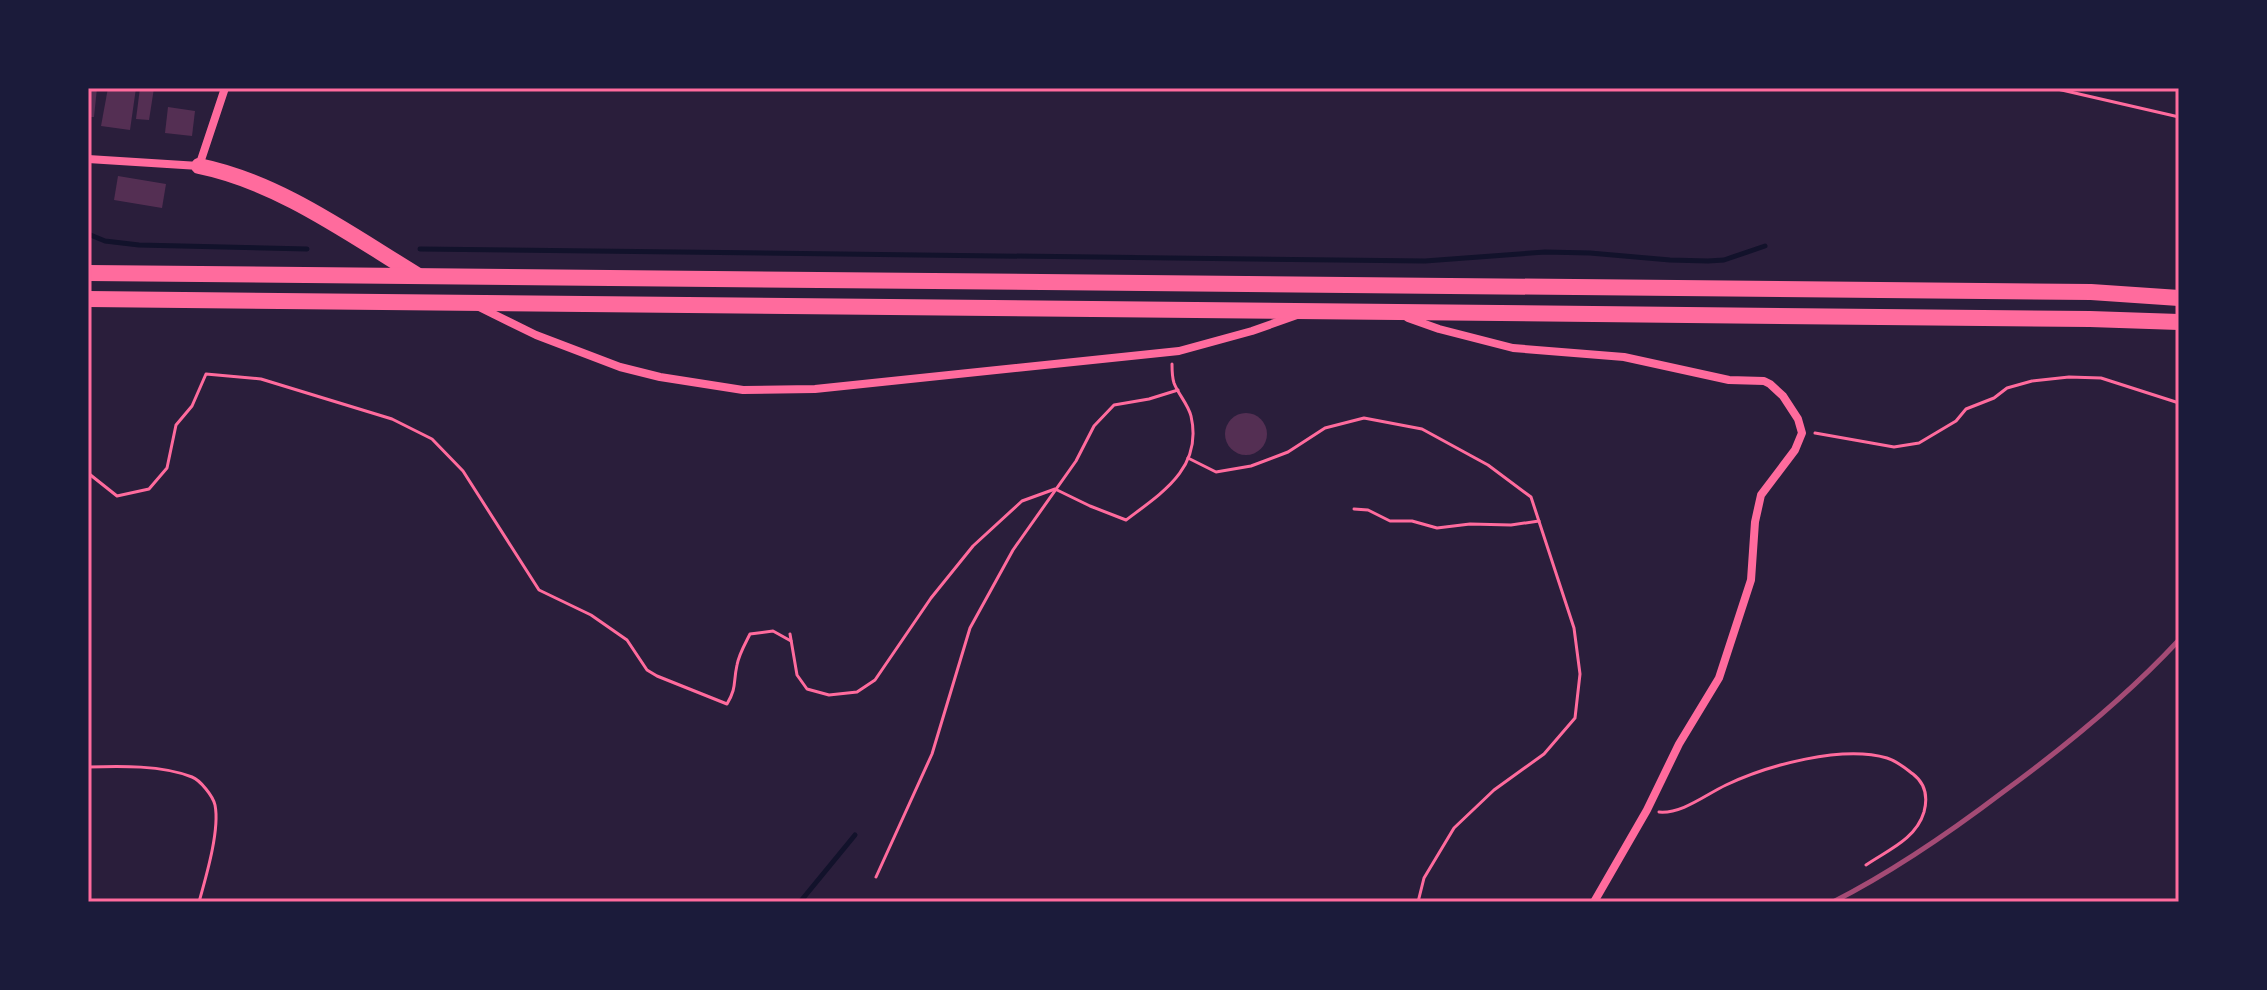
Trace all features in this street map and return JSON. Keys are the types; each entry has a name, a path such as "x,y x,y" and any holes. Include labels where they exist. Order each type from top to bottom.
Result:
{"highway":[{"path":"199,166 243,178 304,207 418,276"},
{"path":"88,273 2075,292 2179,298"},
{"path":"88,299 2179,322"}],"street":[{"path":"88,159 199,166 225,88"},
{"path":"469,303 536,335 620,367 660,377 743,390 815,389 1172,352 1266,327 1306,311"},
{"path":"1389,312 1513,348 1624,357 1729,380 1764,381 1783,396 1798,419 1802,433 1795,450 1761,495 1755,522 1751,580 1725,665 1594,902"}],"path":[{"path":"2053,88 2179,117"},
{"path":"790,634 797,675 807,689 829,695 857,692 875,680 931,598 973,546 1022,501 1055,489 1126,520 1180,476 1193,445 1191,414 1173,381 1172,352"},
{"path":"88,473 117,496 149,489 167,468 176,425 192,406 206,374 261,379 392,419 432,439 463,471 539,590 591,615 617,632 627,640 647,670 657,676 727,704 735,690 736,666 750,634 773,631 791,641"},
{"path":"1802,433 1894,447 1919,443 1956,421 1966,409 1994,398 2007,388 2032,381 2069,377 2101,378 2179,403"},
{"path":"876,877 932,754 970,628 1013,550 1076,461 1094,426 1114,405 1178,390"},
{"path":"1188,458 1216,472 1251,466 1288,452 1325,428 1364,418 1422,429 1488,465 1531,497 1574,628 1580,674 1575,718 1544,754 1494,790 1454,828 1424,878 1418,902"},
{"path":"1354,509 1368,510 1390,521 1412,521 1437,528 1539,521"},
{"path":"1647,810 1667,813 1680,810 1703,795 1760,770 1849,753 1889,759 1919,779 1927,793 1926,805 1923,817 1910,837 1866,865"},
{"path":"88,767 123,766 196,778 215,801 216,821 199,902"}],"shaded area":[{"path":"88,88 2179,88 2179,902 88,902"}],"building":[{"path":"88,88 97,88 94,117 88,117"},
{"path":"108,88 136,88 130,130 101,126"},
{"path":"140,88 154,88 149,120 136,119"},
{"path":"168,107 195,111 192,136 165,133"},
{"path":"118,176 166,184 162,208 114,200"},
{"path":"1246,413 1261,419 1267,434 1261,449 1246,455 1231,449 1225,434 1231,419"}],"waterway":[{"path":"88,234 105,241 139,245 307,249"},
{"path":"420,249 1425,261 1545,252 1708,261 1724,260 1765,246"},
{"path":"800,902 855,835"}],"railway":[{"path":"1833,902 1921,851 2026,775 2117,701 2179,640"}]}
